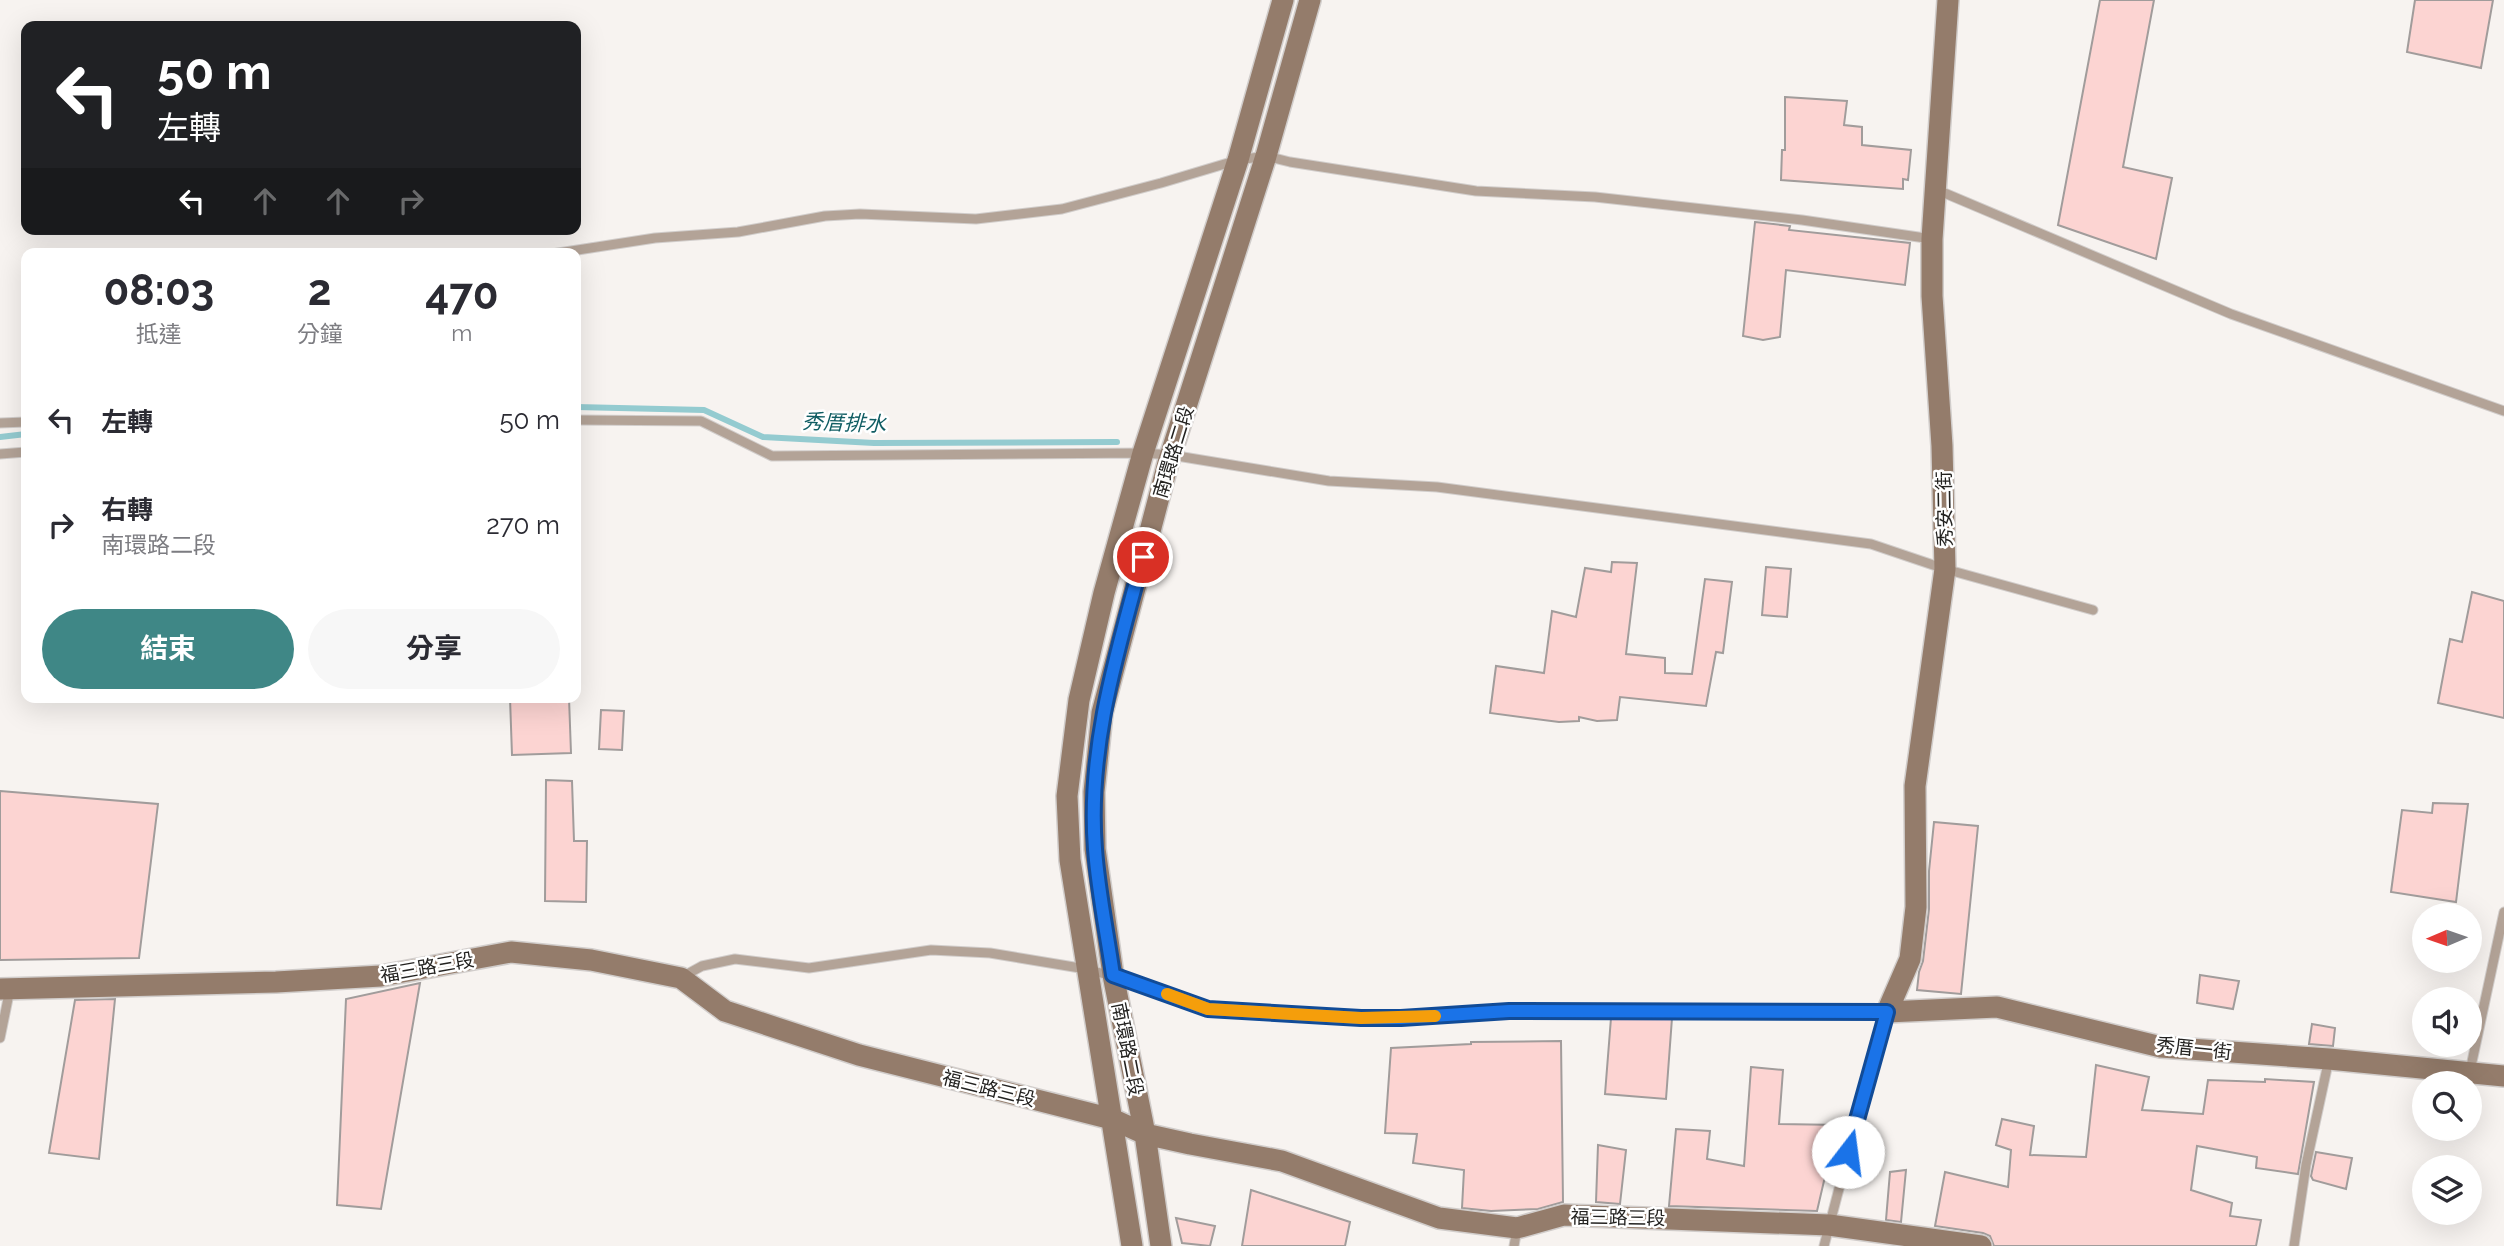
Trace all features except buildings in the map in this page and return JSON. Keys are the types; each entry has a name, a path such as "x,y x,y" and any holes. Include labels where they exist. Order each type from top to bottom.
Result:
{"street":[{"name":"南環路二段","path":"1132,1246 1070,860 1068,796 1079,700 1104,593 1143,453 1238,160 1283,0"},
{"name":"南環路二段","path":"1161,1246 1145,1134 1113,975 1095,849 1094,792 1102,713 1171,455 1266,156 1310,0"},
{"name":"秀安二街","path":"1887,1012 1910,960 1916,907 1915,786 1945,569 1942,446 1931,296 1932,239 1948,0"},
{"name":"福三路三段","path":"5,989 276,982 381,976 511,952 591,960 681,978 725,1011 859,1055 1112,1119 1145,1134 1282,1161 1439,1218 1516,1237 1564,1215 1981,1246"},
{"name":"秀厝一街","path":"1887,1012 1997,1007 2161,1046 2458,1071"},
{"name":"秀厝一街","path":"2482,1073 2504,1076"}],"lane":[{"path":"581,249 655,238 737,232 836,215 976,219 1062,209 1238,160 1266,156 1476,191 1595,197 1802,220 1932,239"},
{"path":"1935,189 2231,314 2504,411"},
{"path":"581,421 701,421 772,456 1143,453 1171,455 1329,481 1437,487 1871,544 1945,569 2093,610"},
{"path":"0,424 21,422"},
{"path":"0,454 21,452"},
{"path":"2469,1071 2504,912"},
{"path":"681,978 702,966 735,959 809,968 930,950 990,953 1086,969 1113,975 1208,1009 1361,1018 1509,1011 1887,1012 1826,1236"},
{"path":"0,1038 5,989"},
{"path":"2294,1246 2306,1165 2329,1059"}],"waterway":[{"name":"秀厝排水","path":"581,407 704,410 763,437 874,443 1117,442"},
{"name":"秀厝排水","path":"0,437 21,435"}],"slow traffic":[{"path":"1167,994 1208,1009 1361,1018 1435,1016"}],"route":[{"path":"1143,557 1102,713 1094,792 1095,849 1113,975 1208,1009 1361,1018 1509,1011 1887,1012 1848,1152"}]}
